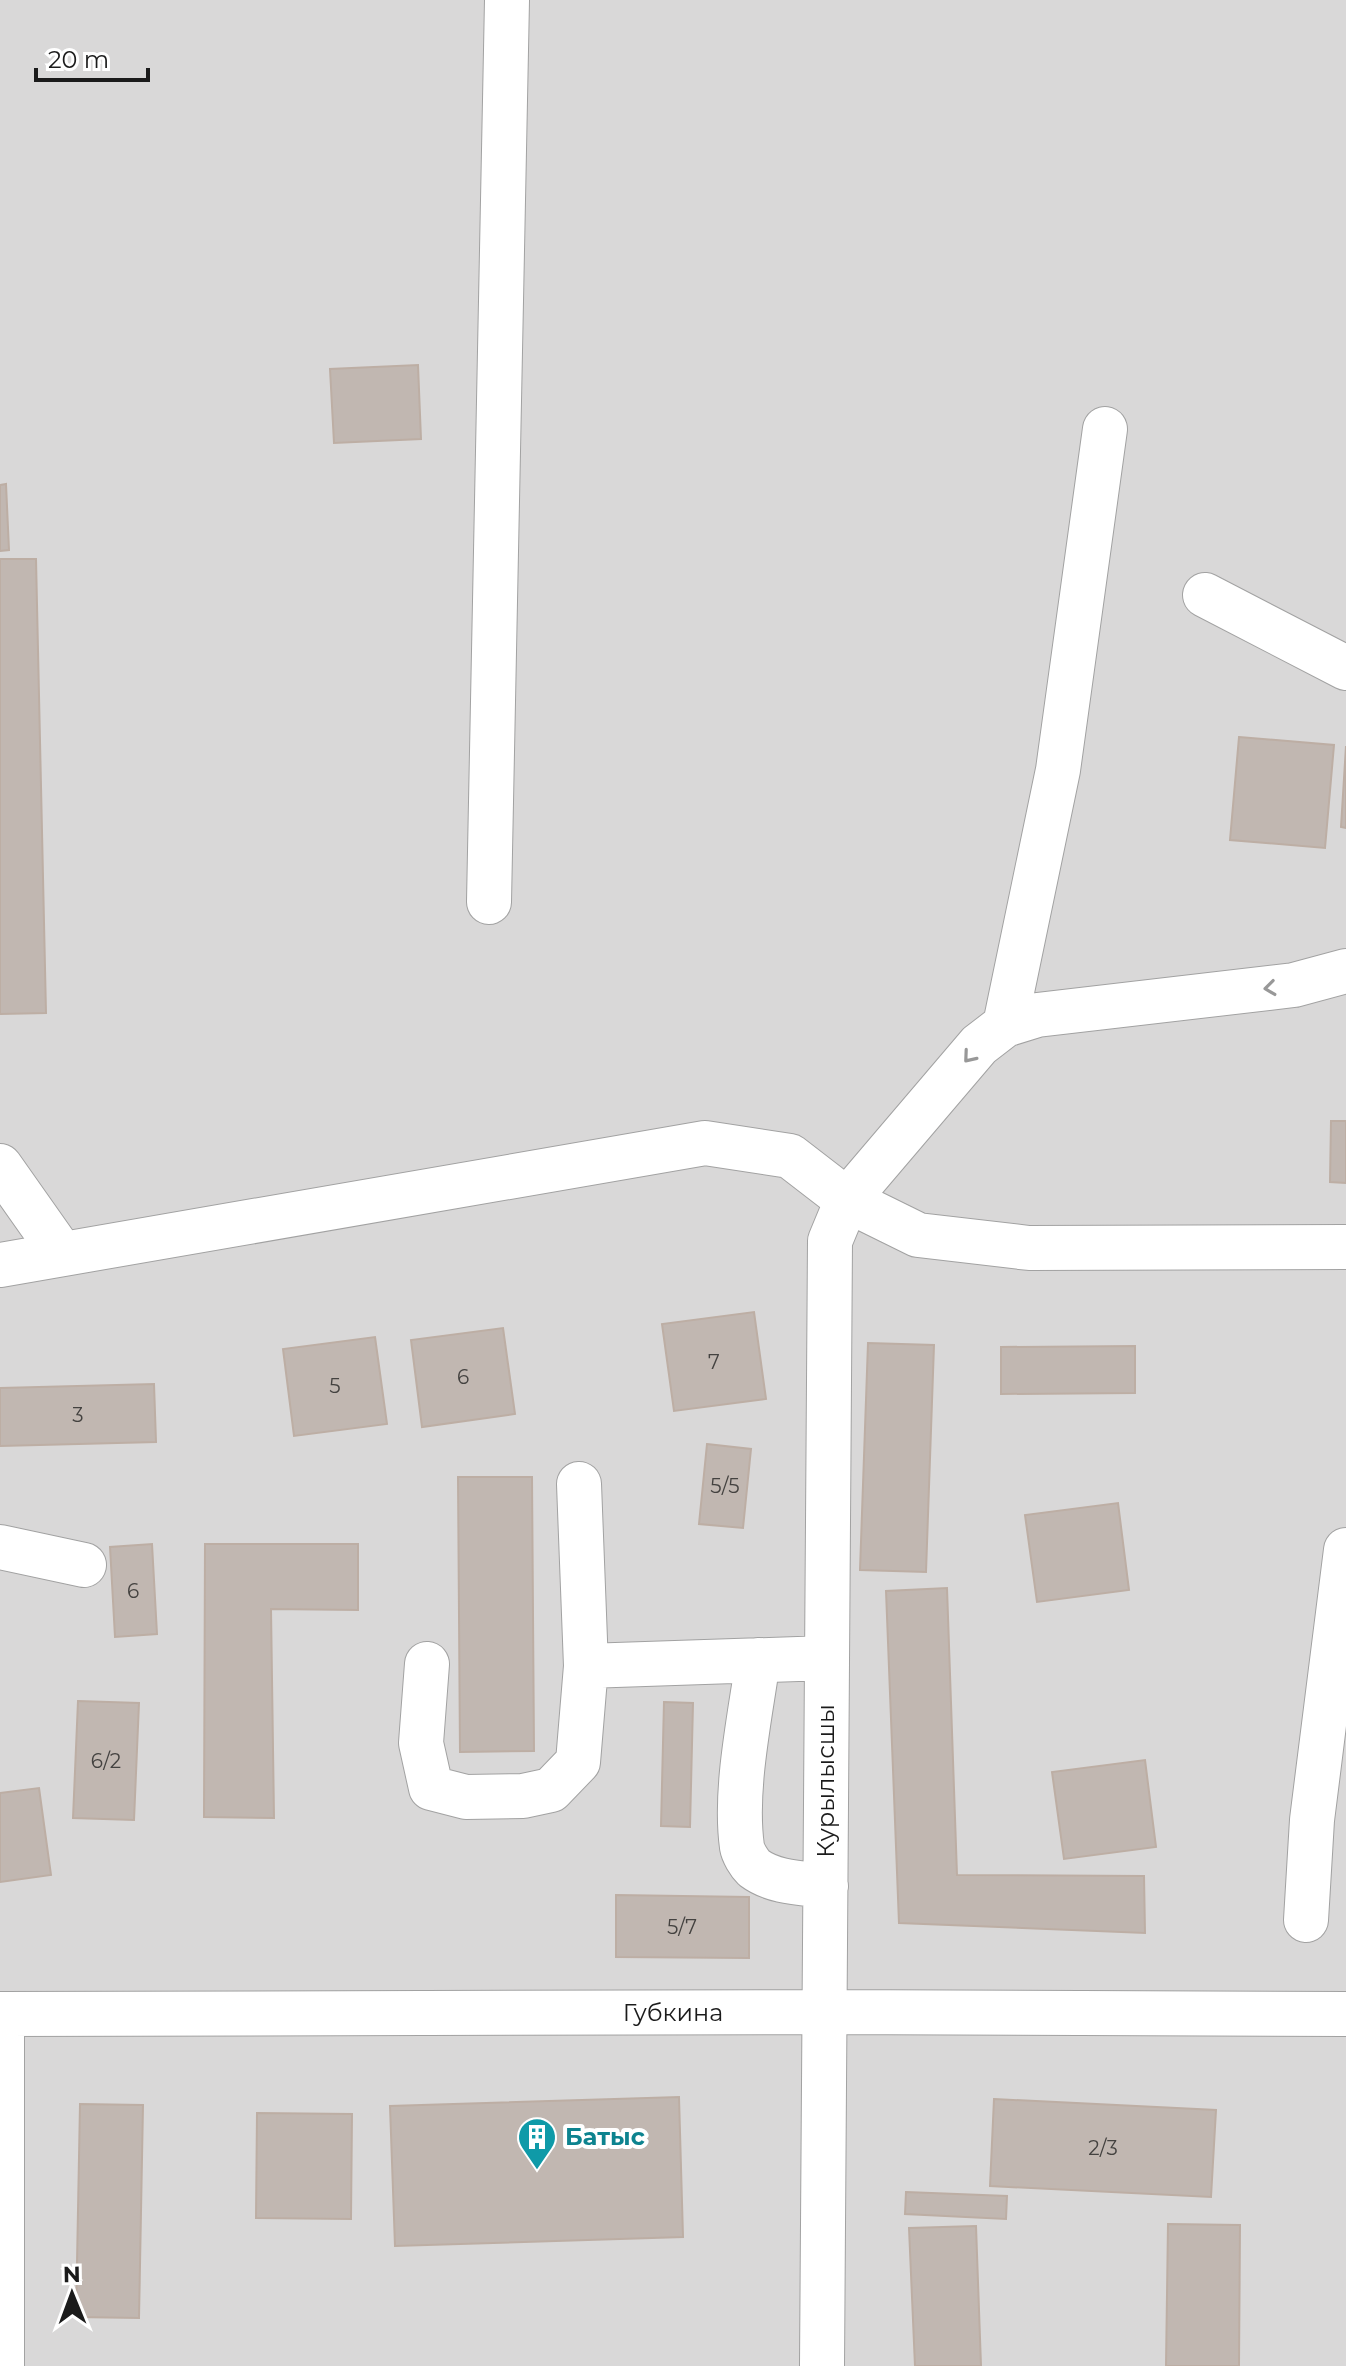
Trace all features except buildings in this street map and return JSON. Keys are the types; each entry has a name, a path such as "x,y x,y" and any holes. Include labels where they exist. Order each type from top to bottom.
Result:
{"street":[{"path":"489,902 507,0"},
{"path":"1105,429 1058,770 1005,1025 1037,1015 1294,985 1346,971"},
{"path":"1205,595 1346,668"},
{"name":"Курылысшы","path":"822,2366 830,1241 847,1200 979,1045 1005,1025"},
{"path":"0,1265 705,1143 790,1156 847,1200 918,1235 1029,1248 1346,1247"},
{"path":"0,1166 62,1254"},
{"path":"427,1664 421,1743 431,1788 466,1797 523,1796 551,1790 578,1762 586,1666 579,1484"},
{"path":"0,1547 84,1565"},
{"path":"1306,1920 1312,1820 1346,1550"},
{"path":"586,1666 827,1658"},
{"path":"758,1660 741,1804 742,1850 752,1867 774,1879 826,1886"},
{"path":"1,2014 2,2366"},
{"name":"Губкина","path":"1,2014 1346,2014"}],"shaded area":[{"path":"0,0 1346,0 1346,2366 0,2366"}],"place":[{"name":"Батыс","path":"537,2171"}]}
